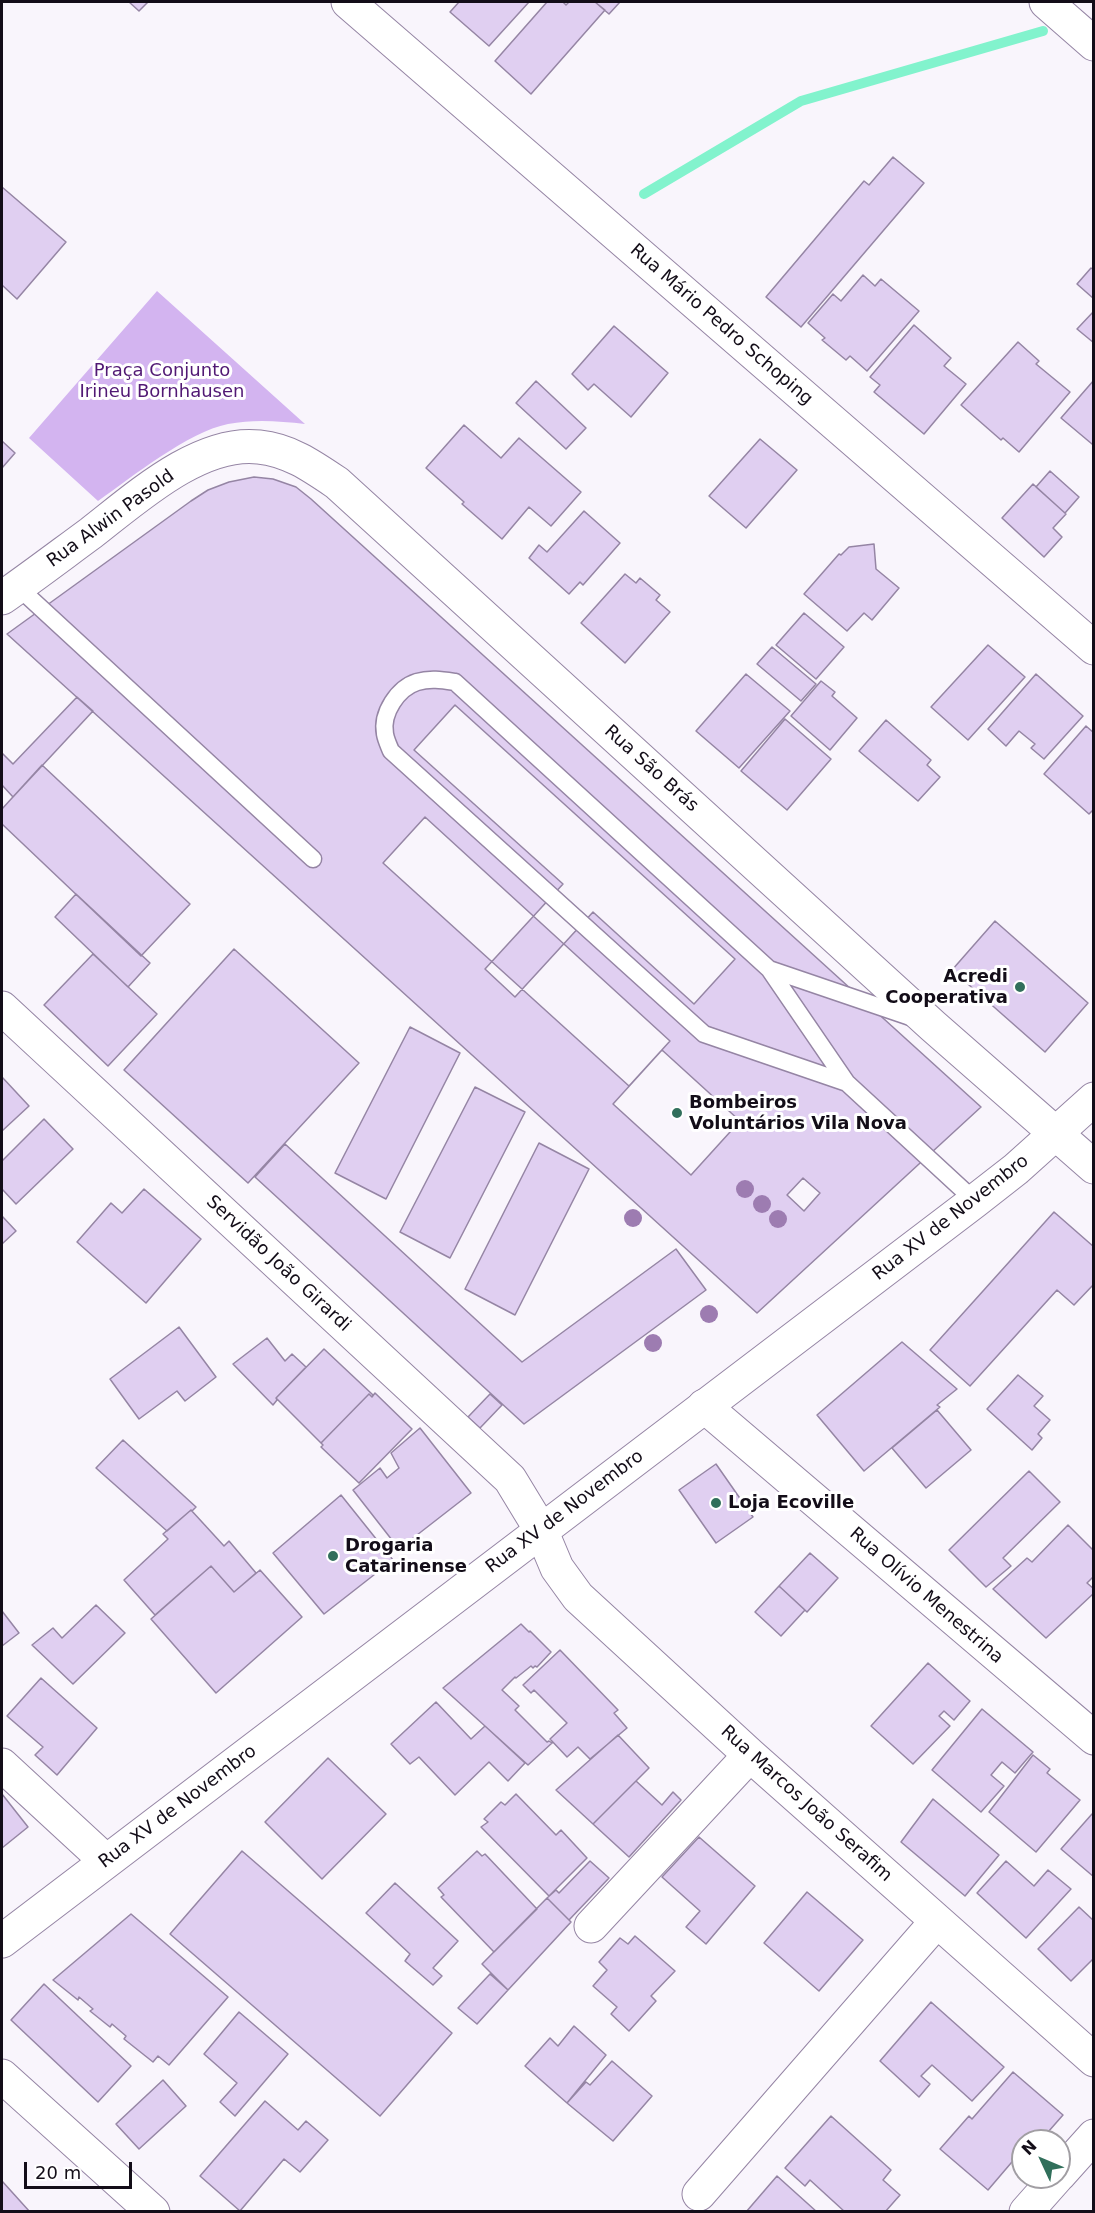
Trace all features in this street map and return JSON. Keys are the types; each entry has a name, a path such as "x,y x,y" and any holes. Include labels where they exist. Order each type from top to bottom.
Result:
{"street":[{"name":"Rua Mário Pedro Schoping","path":"348,2 1094,648"},
{"path":"1046,2 1094,44"},
{"name":"Rua São Brás","path":"226,449 256,446 281,450 309,464 337,483 933,1026 1094,1167"},
{"name":"Rua Alwin Pasold","path":"10,592 170,474 198,458 226,449"},
{"name":"Servidão João Girardi","path":"2,1008 510,1479 541,1530"},
{"name":"Rua XV de Novembro","path":"2,1941 975,1201 1056,1134 1094,1099"},
{"name":"Rua Olívio Menestrina","path":"704,1406 1094,1738"},
{"name":"Rua Marcos João Serafim","path":"541,1530 557,1568 578,1597 750,1755 1094,2060"},
{"path":"591,1926 750,1755"},
{"path":"2,1765 106,1861"},
{"path":"699,2194 937,1921"},
{"path":"2,2076 153,2211"},
{"path":"1071,2162 1094,2136"},
{"path":"1026,2211 1046,2189"}],"lane":[{"path":"10,592 313,859"},
{"path":"847,1083 704,1034 391,752 384,732 386,714 396,696 416,682 435,679 455,682 769,969 847,1083 975,1201"},
{"path":"769,969 933,1026"}],"green space":[{"name":"Praça Conjunto Irineu Bornhausen","path":"157,291 305,424 247,421 212,429 178,446 98,501 29,438"}],"building":[{"path":"129,2 148,2 139,11"},
{"path":"459,2 529,2 489,46 450,12"},
{"path":"547,2 563,2 566,5 569,2 595,2 605,10 531,94 495,61"},
{"path":"595,2 620,2 609,14"},
{"path":"893,157 924,183 801,327 766,297 864,181 869,185"},
{"path":"2,187 66,242 17,299 2,285"},
{"path":"1091,268 1094,270 1094,299 1077,284"},
{"path":"863,275 875,286 881,279 919,311 867,371 850,356 846,360 822,340 825,338 808,323 833,294 841,301"},
{"path":"1094,311 1094,343 1077,329"},
{"path":"914,325 951,358 944,366 966,384 924,434 874,392 880,385 870,377"},
{"path":"614,326 668,373 631,417 594,384 588,390 572,374"},
{"path":"1018,342 1039,361 1036,364 1070,392 1019,452 1003,438 1001,440 961,405"},
{"path":"1094,380 1094,442 1092,444 1061,418"},
{"path":"536,381 586,428 566,449 516,403"},
{"path":"464,425 501,458 519,438 581,492 551,526 529,507 502,539 426,468"},
{"path":"760,439 797,470 746,528 709,496"},
{"path":"2,441 15,453 2,468"},
{"path":"1050,471 1079,497 1065,513 1036,487"},
{"path":"254,477 273,479 296,487 311,499 981,1107 757,1313 7,634 208,490 229,482"},
{"path":"1033,484 1066,514 1053,528 1062,537 1044,557 1002,518"},
{"path":"584,511 620,543 583,585 580,582 569,594 529,558 539,545 547,552"},
{"path":"874,544 876,569 899,588 872,620 864,613 847,631 804,594 839,554 841,555 849,547"},
{"path":"625,574 636,583 640,578 660,595 656,600 670,612 625,663 581,623"},
{"path":"804,613 844,647 816,679 776,645"},
{"path":"988,645 1025,677 968,740 931,707"},
{"path":"772,647 816,684 801,701 757,664"},
{"path":"746,674 790,711 739,768 696,731"},
{"path":"1036,674 1083,716 1044,759 1031,748 1035,744 1019,731 1006,746 988,729"},
{"path":"821,681 835,692 832,696 857,718 830,750 791,716"},
{"path":"77,697 93,711 13,797 2,785 2,753 13,764"},
{"path":"455,705 735,959 694,1004 593,912 515,997 485,969 563,884 414,750"},
{"path":"785,719 831,759 787,810 741,771"},
{"path":"886,720 931,760 927,765 940,777 918,801 859,751"},
{"path":"1086,726 1094,733 1094,809 1089,814 1044,774"},
{"path":"42,765 190,904 141,956 2,824 2,809"},
{"path":"425,817 670,1041 629,1086 383,863"},
{"path":"76,894 150,963 128,987 55,917"},
{"name":"Acredi Cooperativa","path":"995,921 1088,1003 1045,1052 952,970"},
{"path":"234,949 359,1063 248,1183 124,1070"},
{"path":"93,954 157,1014 108,1066 44,1005"},
{"path":"410,1027 460,1053 386,1199 335,1173"},
{"name":"Bombeiros Voluntários Vila Nova","path":"662,1050 740,1121 691,1175 613,1104"},
{"path":"2,1077 29,1106 2,1131"},
{"path":"475,1087 525,1112 450,1258 400,1232"},
{"path":"44,1119 73,1149 16,1204 2,1189 2,1161"},
{"path":"539,1143 589,1169 515,1315 465,1289"},
{"path":"285,1144 522,1362 676,1249 706,1290 524,1424 255,1177"},
{"path":"803,1178 820,1193 804,1211 787,1195"},
{"path":"144,1189 201,1239 146,1303 77,1242 111,1203 122,1213"},
{"path":"1054,1212 1094,1247 1094,1284 1074,1305 1057,1290 970,1386 930,1350"},
{"path":"2,1216 16,1231 2,1244"},
{"path":"179,1327 216,1377 185,1401 177,1391 139,1419 110,1379"},
{"path":"267,1338 285,1361 292,1354 306,1367 276,1398 273,1405 233,1364"},
{"path":"902,1342 957,1389 937,1405 940,1407 864,1471 817,1415"},
{"path":"324,1349 373,1395 372,1397 369,1394 321,1443 276,1398"},
{"path":"1018,1375 1043,1396 1034,1406 1050,1420 1038,1434 1042,1438 1032,1450 987,1409"},
{"path":"375,1393 412,1429 359,1483 321,1447 323,1445 321,1443 369,1394 372,1397"},
{"path":"490,1394 502,1405 480,1428 468,1417"},
{"path":"937,1410 971,1450 926,1488 892,1448"},
{"path":"420,1428 471,1493 399,1549 353,1490 380,1468 387,1478 399,1468 391,1453"},
{"path":"123,1440 196,1507 167,1531 96,1468"},
{"name":"Loja Ecoville","path":"716,1464 753,1517 716,1543 679,1490"},
{"path":"1029,1471 1060,1502 1003,1558 1011,1566 986,1587 949,1550"},
{"name":"Drogaria Catarinense","path":"341,1495 393,1560 324,1614 273,1553"},
{"path":"191,1510 224,1546 229,1541 256,1573 234,1592 211,1566 155,1615 124,1580 168,1539 163,1534"},
{"path":"1068,1525 1094,1551 1094,1576 1087,1583 1094,1589 1094,1593 1046,1638 993,1589 1027,1558 1032,1562"},
{"path":"810,1553 838,1578 807,1612 779,1586"},
{"path":"211,1566 234,1592 260,1570 302,1617 216,1693 151,1619"},
{"path":"779,1586 805,1610 781,1636 755,1612"},
{"path":"96,1605 125,1633 73,1684 32,1645 53,1628 62,1638"},
{"path":"2,1611 19,1633 2,1646"},
{"path":"521,1624 551,1652 537,1667 531,1666 502,1690 519,1706 515,1710 547,1742 552,1743 528,1765 443,1688"},
{"path":"560,1650 618,1710 614,1713 627,1728 590,1759 578,1747 567,1757 550,1739 567,1723 534,1690 531,1693 523,1685"},
{"path":"928,1663 970,1701 954,1720 944,1711 939,1716 950,1726 913,1764 871,1726"},
{"path":"41,1678 97,1728 57,1775 35,1755 43,1747 7,1716"},
{"path":"436,1702 471,1739 485,1726 525,1763 508,1781 489,1762 455,1795 419,1757 410,1764 391,1744"},
{"path":"982,1709 1033,1752 1015,1773 1002,1762 991,1775 1004,1786 981,1812 932,1770"},
{"path":"618,1735 649,1768 593,1824 556,1790"},
{"path":"1033,1755 1050,1769 1047,1773 1080,1800 1036,1852 989,1812"},
{"path":"328,1758 386,1814 322,1879 265,1822"},
{"path":"636,1781 662,1805 673,1792 681,1800 629,1857 593,1824"},
{"path":"2,1794 28,1827 2,1848"},
{"path":"516,1794 556,1835 561,1830 587,1858 549,1896 481,1827 488,1822 484,1819 501,1802 505,1805"},
{"path":"933,1799 999,1855 965,1896 901,1842"},
{"path":"1092,1814 1094,1815 1094,1877 1061,1849"},
{"path":"699,1837 755,1886 706,1944 686,1927 700,1911 662,1877"},
{"path":"242,1851 452,2033 380,2116 170,1934"},
{"path":"477,1851 482,1856 485,1854 537,1909 494,1952 441,1897 444,1895 438,1888"},
{"path":"590,1861 609,1878 569,1920 547,1898 556,1890 559,1893"},
{"path":"1006,1861 1034,1886 1048,1870 1071,1889 1026,1938 977,1893"},
{"path":"395,1883 458,1941 433,1968 442,1976 433,1985 405,1961 410,1954 366,1913"},
{"path":"807,1892 863,1940 819,1991 764,1943"},
{"path":"547,1898 571,1922 508,1990 482,1964"},
{"path":"1079,1907 1094,1921 1094,1958 1071,1981 1038,1949"},
{"path":"131,1914 228,1997 169,2065 158,2056 153,2062 124,2039 126,2036 112,2024 110,2027 90,2011 93,2009 79,1997 78,2000 53,1980"},
{"path":"635,1936 675,1971 651,1996 656,2001 629,2031 611,2014 617,2007 593,1986 607,1970 599,1962 620,1938 628,1944"},
{"path":"490,1974 508,1990 477,2024 458,2008"},
{"path":"44,1984 131,2066 98,2102 11,2020"},
{"path":"931,2002 1004,2067 972,2101 932,2065 921,2076 930,2084 919,2097 880,2061"},
{"path":"239,2012 288,2054 235,2116 220,2102 237,2083 204,2054"},
{"path":"574,2026 606,2055 567,2103 525,2066 550,2038 558,2046"},
{"path":"612,2061 652,2096 613,2141 567,2103 586,2082 590,2085"},
{"path":"1013,2072 1063,2115 1051,2129 1011,2129 1011,2163 988,2190 940,2149 969,2116 972,2119"},
{"path":"163,2080 186,2106 139,2149 116,2124"},
{"path":"265,2101 298,2130 306,2121 328,2140 300,2172 284,2159 240,2211 200,2176"},
{"path":"831,2116 891,2170 883,2180 900,2195 885,2212 845,2212 810,2180 805,2186 785,2168"},
{"path":"777,2176 817,2212 746,2212"},
{"path":"2,2181 30,2212 2,2212"}],"waterway":[{"path":"644,194 801,101 1043,31"}],"place":[{"name":"Acredi Cooperativa","path":"1020,987"},
{"name":"Bombeiros Voluntários Vila Nova","path":"677,1113"},
{"name":"Loja Ecoville","path":"716,1503"},
{"name":"Drogaria Catarinense","path":"333,1556"}]}
